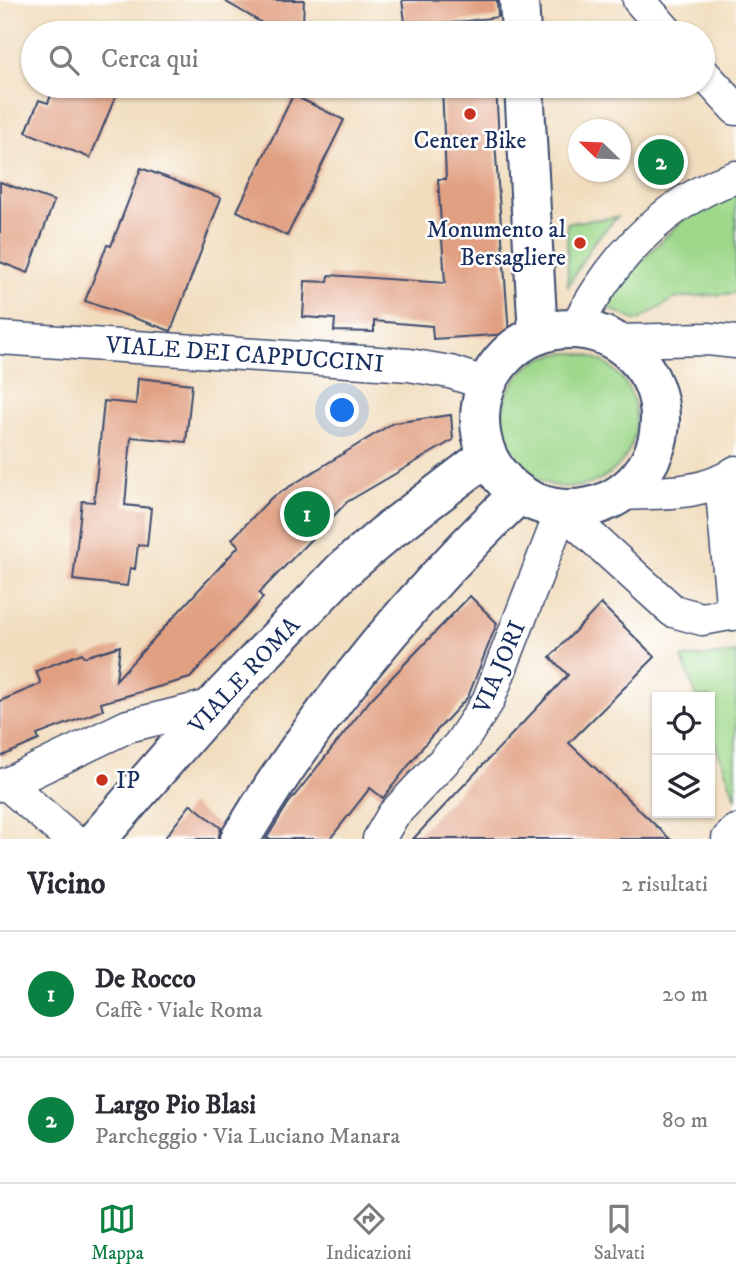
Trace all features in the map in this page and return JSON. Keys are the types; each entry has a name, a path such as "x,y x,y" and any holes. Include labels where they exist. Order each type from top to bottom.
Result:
{"main road":[{"path":"519,0 520,21"},
{"path":"526,98 556,332"},
{"path":"556,332 596,332 615,341 645,368 654,386 660,426 648,464 621,494 584,509 562,510 539,505 504,479 479,420 487,384 507,354 556,332"},
{"path":"240,839 315,726 372,652 456,555 504,479"},
{"name":"VIALE ROMA","path":"97,839 214,705 356,558 401,521 504,479"}],"street":[{"path":"639,0 657,21"},
{"path":"715,86 736,109"},
{"path":"556,332 650,227 684,201 736,177"},
{"name":"VIALE DEI CAPPUCCINI","path":"0,338 409,365 450,372 487,384"},
{"path":"615,341 708,338 736,342"},
{"path":"562,510 673,611 702,619 735,614 728,477 692,490 621,494"},
{"name":"VIA JORI","path":"379,839 393,815 460,744 488,701 562,510"},
{"path":"71,839 4,785 128,726 214,705"},
{"path":"728,839 736,831"}],"green space":[{"path":"736,195 736,293 676,298 637,321 608,308 619,283 698,205"},
{"path":"617,217 593,243 568,286 567,223"},
{"path":"569,353 595,358 617,372 631,394 636,420 631,446 617,468 595,482 569,487 543,482 521,468 507,446 502,420 507,394 521,372 543,358"},
{"path":"736,653 736,799 715,743 715,692 695,692 682,658"}],"building":[{"path":"223,0 304,0 303,21 259,21"},
{"path":"402,0 497,0 498,17 467,21 405,21"},
{"path":"50,98 115,98 90,158 26,132 39,100 48,103"},
{"path":"292,98 299,98 344,120 287,236 237,211"},
{"path":"443,98 497,98 499,141 495,142 509,334 433,339 432,326 374,321 374,332 334,331 335,319 303,317 305,281 328,282 329,275 445,283 438,179 446,179"},
{"path":"141,168 221,198 171,331 85,301 107,245 111,246"},
{"path":"0,182 54,201 28,273 0,262"},
{"path":"138,378 192,384 186,442 131,437 125,505 151,508 147,546 138,545 135,569 130,568 127,586 73,580 82,501 94,502 104,401 136,404"},
{"path":"451,415 453,440 347,502 259,593 263,598 190,678 101,703 103,710 37,735 39,740 0,757 0,701 41,684 36,671 82,653 84,657 120,646 116,680 239,546 232,539 271,498 393,423"},
{"path":"470,596 497,623 468,697 430,738 383,798 370,788 330,839 266,839 288,804 372,698"},
{"path":"601,604 655,657 569,743 670,839 413,839 568,675 550,657"},
{"path":"191,804 221,828 218,839 164,839"}],"place":[{"name":"Center Bike","path":"470,114"},
{"name":"Largo Pio Blasi","path":"661,162"},
{"name":"Monumento al Bersagliere","path":"580,243"},
{"name":"De Rocco","path":"307,514"},
{"name":"IP","path":"102,780"}]}
